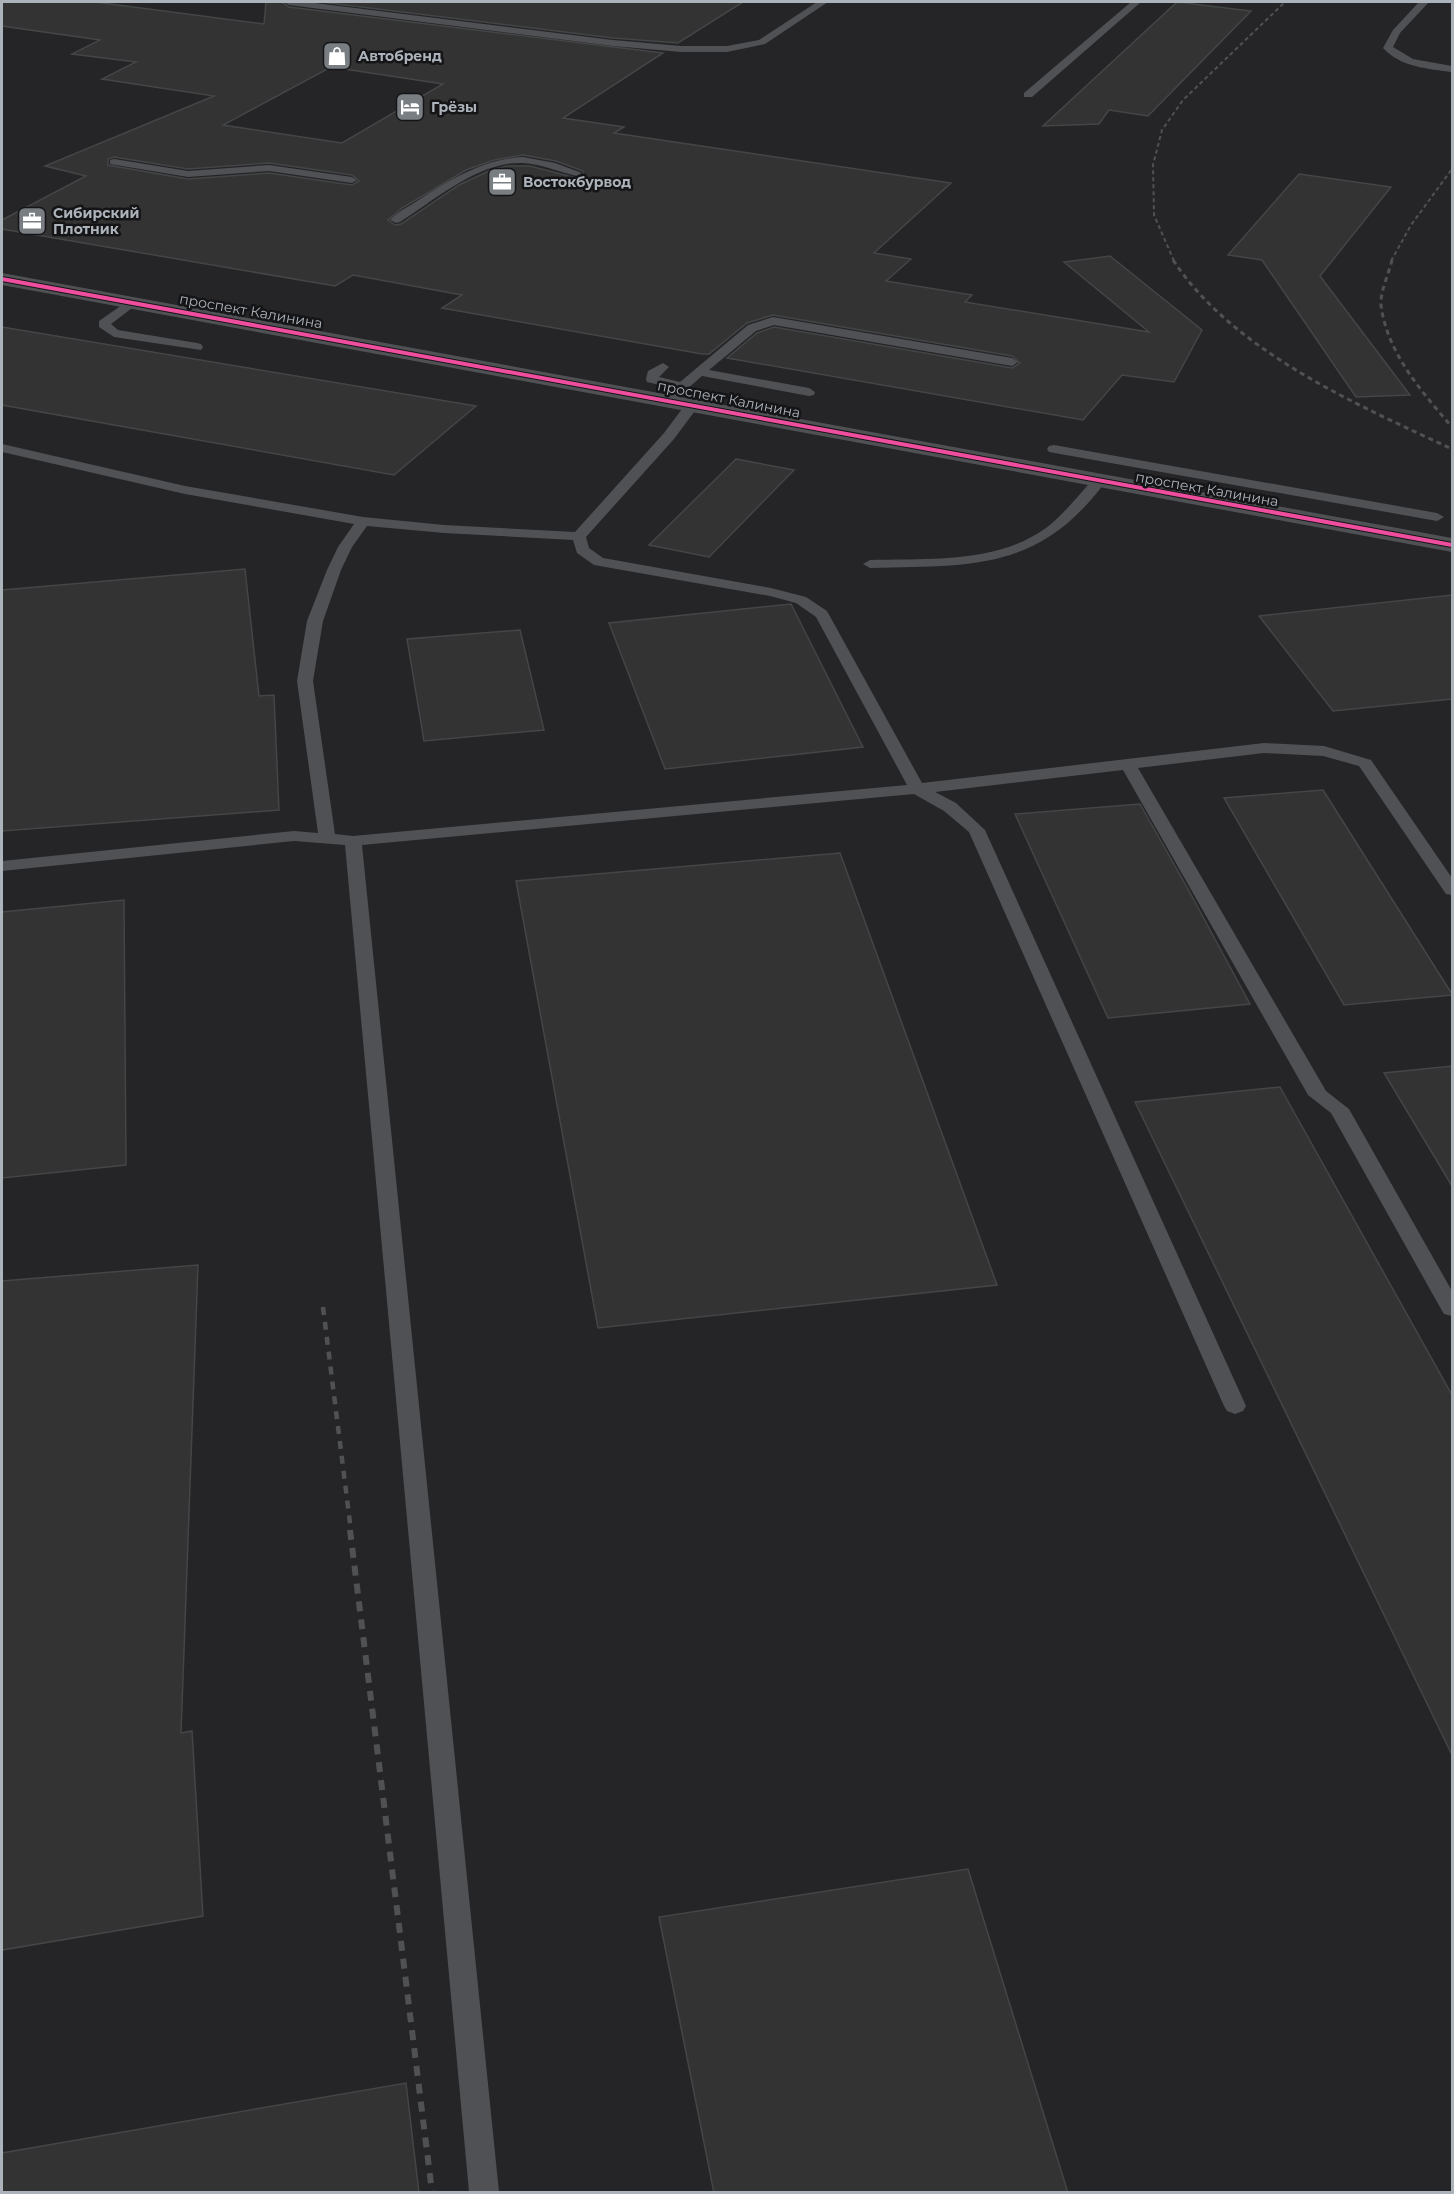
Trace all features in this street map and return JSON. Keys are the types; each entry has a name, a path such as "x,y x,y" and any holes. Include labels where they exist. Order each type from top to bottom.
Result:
{"street":[{"name":"проспект Калинина","path":"2,279 666,400 688,395 1099,481 1452,545"}],"lane":[{"path":"289,2 613,43 727,49 762,42 823,2"},
{"path":"1028,95 1136,2"},
{"path":"1424,2 1396,32 1388,48 1394,54 1414,61 1452,69"},
{"path":"396,220 483,167 501,161 522,160 547,164 577,173"},
{"path":"114,162 188,174 269,168 352,180"},
{"path":"132,303 103,324 114,333 197,347"},
{"path":"579,536 669,436 699,372 752,328 774,321 1012,362"},
{"path":"663,366 652,374 652,380 688,395"},
{"path":"699,372 810,392"},
{"path":"2,448 185,490 363,521 444,529 579,536"},
{"path":"1054,449 1437,517"},
{"path":"870,564 964,559 1018,548 1043,536 1060,523 1099,481"},
{"path":"327,838 305,681 315,621 333,570 345,546 363,521"},
{"path":"579,536 582,550 599,562 771,592 801,600 822,614 917,789 950,807 976,830 1234,1406"},
{"path":"2,866 294,836 353,841 917,789 1264,748 1324,751 1365,763 1452,890"},
{"path":"1128,764 1318,1095 1339,1109 1452,1309"},
{"path":"353,841 484,2193"}],"shaded area":[{"path":"2,2 1452,2 1452,2192 2,2192"}],"building":[{"path":"2,2 95,2 264,24 266,2 282,2 289,7 663,53 563,118 624,127 614,133 951,183 874,253 911,259 886,281 972,295 965,302 1149,332 1064,262 1110,256 1202,330 1174,382 1122,375 1083,420 727,358 757,333 774,327 1012,368 1020,363 1012,356 773,315 747,323 709,354 702,354 442,308 462,295 353,275 335,286 2,229 2,220 86,176 45,166 214,96 102,79 136,62 72,54 100,40 2,26","holes":["331,67 443,84 342,143 223,125","523,155 556,161 583,171 584,174 576,178 530,166 507,166 491,170 459,185 401,224 395,225 388,220 402,208 466,170 494,160","114,157 188,169 269,163 352,175 359,181 352,185 269,173 188,179 108,165 108,159"]},
{"path":"321,2 743,2 678,43 613,38"},
{"path":"1177,2 1251,11 1148,116 1109,110 1099,124 1043,126"},
{"path":"1299,174 1391,187 1320,276 1410,395 1356,397 1262,260 1228,255"},
{"path":"2,327 476,406 394,475 2,405"},
{"path":"736,459 794,470 709,557 649,545"},
{"path":"245,569 259,696 274,695 279,810 2,831 2,590"},
{"path":"1452,595 1452,699 1333,711 1259,616"},
{"path":"791,604 863,747 665,769 609,623"},
{"path":"520,630 544,730 424,741 407,639"},
{"path":"1323,790 1452,995 1344,1005 1224,798"},
{"path":"1140,804 1250,1004 1108,1018 1015,814"},
{"path":"840,853 997,1285 598,1328 516,881"},
{"path":"124,900 126,1165 2,1178 2,912"},
{"path":"1452,1066 1452,1186 1384,1073"},
{"path":"1280,1087 1452,1395 1452,1755 1135,1102"},
{"path":"198,1265 181,1733 192,1731 203,1916 2,1950 2,1281"},
{"path":"968,1869 1068,2193 714,2193 659,1917"},
{"path":"406,2083 419,2193 2,2193 2,2153"}],"railway":[{"path":"1174,261 1154,215 1153,165 1162,130 1183,100 1285,2"},
{"path":"1391,261 1411,225 1452,169"},
{"path":"1173,260 1199,293 1229,322 1263,348 1338,394 1452,449"},
{"path":"1392,260 1381,300 1390,339 1418,386 1452,427"},
{"path":"323,1307 351,1531"},
{"path":"350,1530 432,2192"}],"cycle path":[{"path":"2,279 1452,545"}],"place":[{"name":"Автобренд","path":"337,56"},
{"name":"Грёзы","path":"410,107"},
{"name":"Востокбурвод","path":"502,182"},
{"name":"Сибирский Плотник","path":"32,221"}]}
